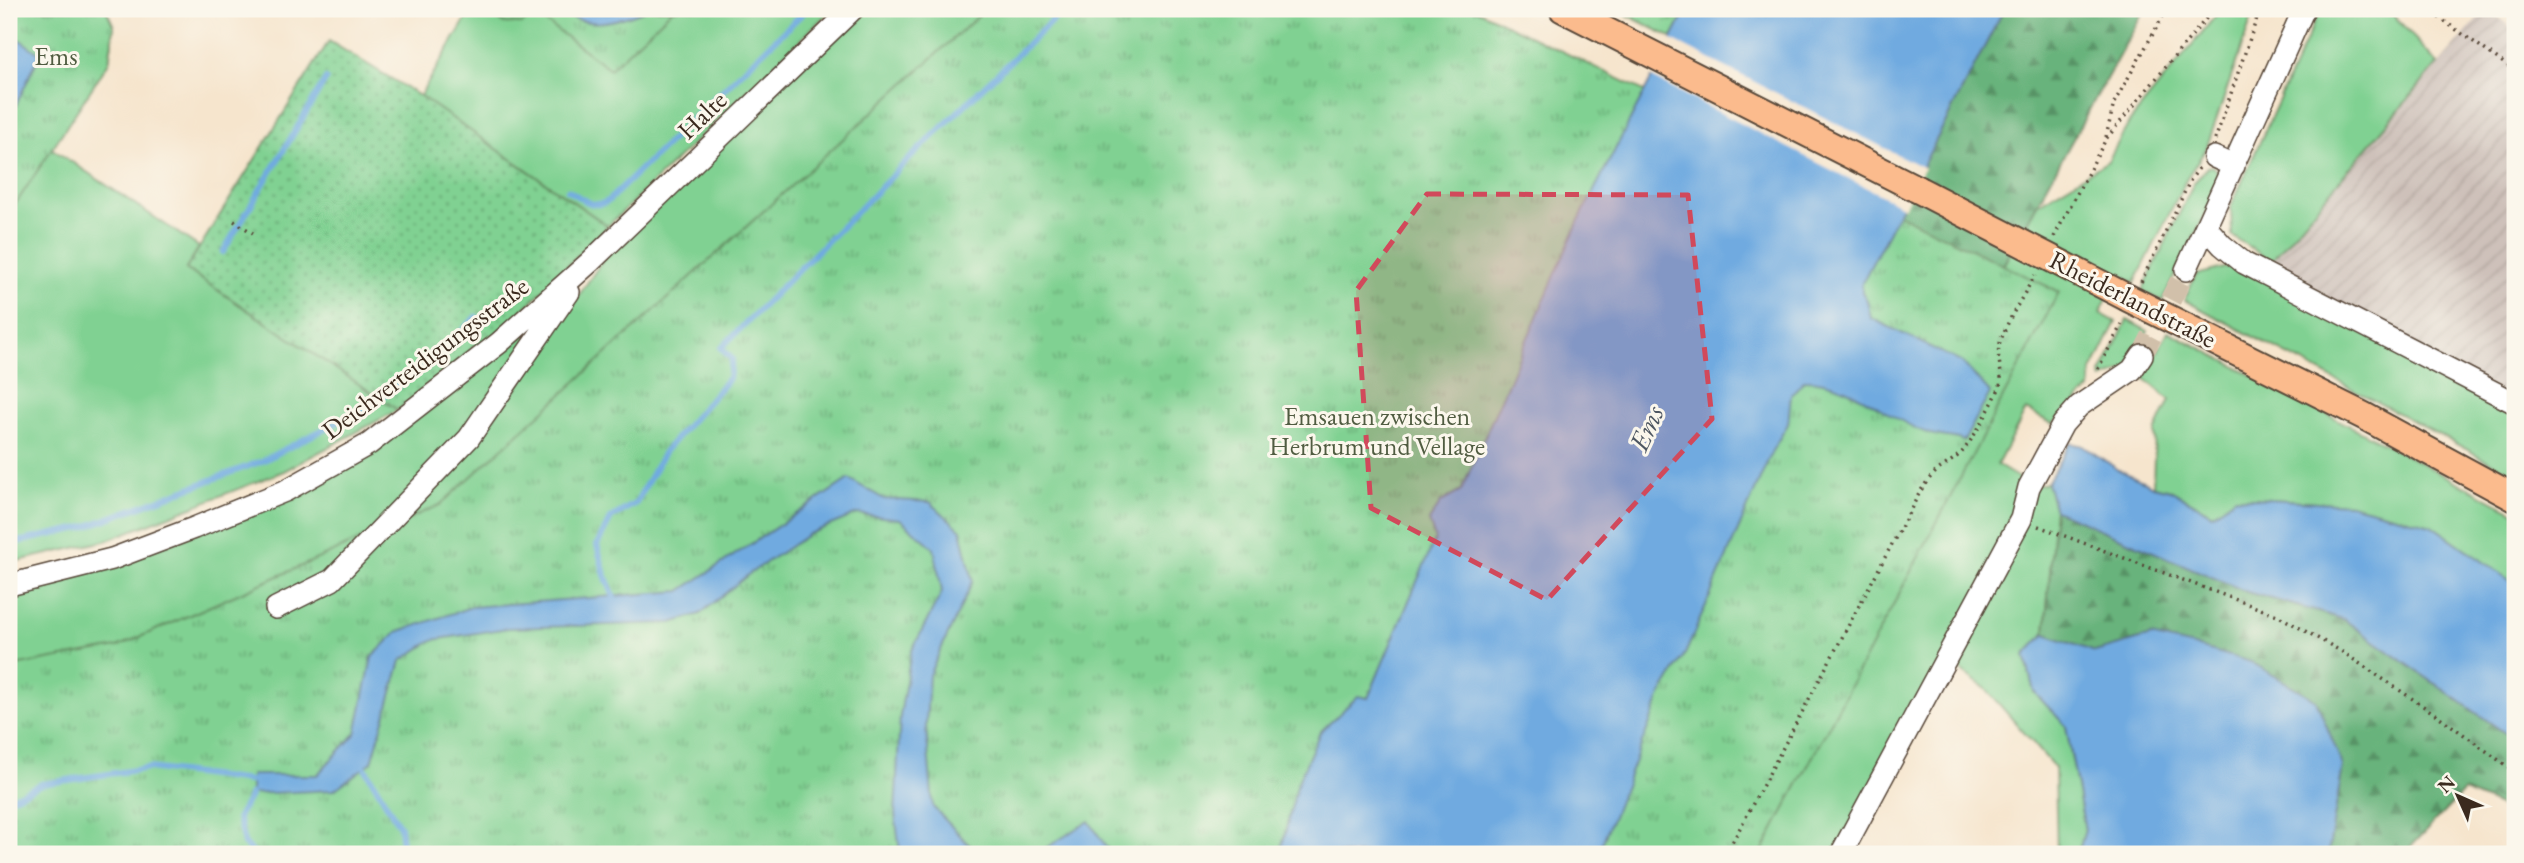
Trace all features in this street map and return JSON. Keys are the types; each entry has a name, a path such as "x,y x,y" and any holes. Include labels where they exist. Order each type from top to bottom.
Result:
{"main road":[{"name":"Rheiderlandstraße","path":"1563,9 2134,294 2515,498"}],"street":[{"name":"Halte","path":"590,262 853,9"},
{"path":"2186,270 2304,9"},
{"path":"2214,158 2234,166"},
{"path":"2207,228 2222,245 2244,262 2515,403"},
{"name":"Deichverteidigungsstraße","path":"9,584 112,559 285,491 369,443 499,343 590,262"},
{"path":"276,608 332,580 469,438 590,262"},
{"path":"1841,854 2021,519 2029,487 2063,424 2079,406 2132,370 2142,355"}],"path":[{"path":"2106,139 2114,103 2167,9"},
{"path":"2050,247 2106,139 2214,9"},
{"path":"2100,391 2096,372 2134,294 2191,179 2202,164 2214,158 2214,144 2260,9"},
{"path":"2427,9 2515,71"},
{"path":"234,221 253,233"},
{"path":"1726,854 1920,492 1931,474 1969,445 2000,385 2001,370 1997,356 2000,342 2037,270"},
{"path":"2021,519 2277,615 2344,653 2515,772"}],"highlighted area":[{"path":"1427,194 1688,195 1712,419 1547,600 1371,508 1356,291"}],"shaded area":[{"path":"2486,9 2515,30 2515,415 2257,278"}],"green space":[{"path":"9,9 106,9 114,27 109,62 51,148 199,247 186,269 398,410 284,471 105,541 9,563"},
{"name":"Ems","path":"9,9 106,9 114,27 109,62 9,214"},
{"path":"472,9 832,9 608,226 420,96"},
{"path":"487,9 673,9 610,69 535,14 522,24 502,23"},
{"path":"858,9 1056,9 826,233 551,482 534,472 390,585 292,635 36,708 9,713 9,588 160,546 276,500 379,441 473,369 579,278 502,391 453,452 332,580 276,607 277,618 335,597 353,578 350,575 460,459 514,391 615,242"},
{"name":"Emsauen zwischen Herbrum und Vellage","path":"986,9 1475,9 2059,292 1761,854 9,854 9,667 117,647 440,505"},
{"path":"1615,9 1687,9 1672,38"},
{"path":"2004,9 2145,9 1960,343 1862,283"},
{"path":"2221,9 2255,9 2206,149 2188,176 2135,283 2119,275 2100,313 2116,322 2092,371 2090,389 2053,424 2026,410 1997,465 2029,487 2047,483 2055,510 2045,634 2025,655 2034,692 2066,726 2085,830 2078,854 2057,854 2055,768 1985,688 1946,660 1841,854 1598,854 1960,343 2037,204 2108,161 2130,121"},
{"path":"2320,9 2388,9 2438,64 2271,261 2232,236 2231,206"},
{"path":"329,41 420,96 608,226 506,327 398,410 186,269"},
{"path":"2213,166 2222,176 2220,185 2162,301 2142,291 2194,183 2207,167"},
{"path":"2235,265 2515,415 2515,475 2184,300 2196,275"},
{"path":"2127,320 2148,331 2129,368 2102,379 2101,374"},
{"path":"2168,331 2515,512 2515,584 2431,525 2350,504 2236,497 2213,514 2170,490 2153,486 2155,432 2170,400 2144,378"},
{"path":"2055,510 2247,592 2343,619 2515,740 2515,813 2464,791 2404,854 2328,854 2343,766 2151,636 2095,652 2045,634"}],"water":[{"path":"552,9 647,9 621,19 588,22"},
{"path":"1687,9 2004,9 1862,283 1862,292 1867,300 1871,318 1963,363 1990,393 1964,441 1927,433 1852,392 1821,381 1804,380 1791,395 1788,424 1772,451 1686,652 1661,695 1598,854 1280,854 1297,784 1320,732 1358,696 1368,698 1435,539 1429,521 1441,502 1461,491 1579,220"},
{"path":"9,32 40,54 9,120"},
{"path":"2070,443 2083,446 2119,470 2153,486 2170,490 2212,514 2236,497 2350,504 2431,525 2515,584 2515,740 2343,619 2247,592 2055,510 2047,483"},
{"path":"849,479 884,499 930,502 961,530 973,581 929,675 926,726 933,807 978,854 900,852 895,814 900,716 911,652 942,592 934,548 900,519 857,514 809,534 749,574 700,614 672,623 508,628 433,640 401,661 372,762 334,790 251,794 251,775 317,775 356,733 372,657 397,632 471,607 680,591"},
{"path":"2045,634 2095,652 2151,636 2206,649 2251,662 2316,700 2343,766 2328,854 2078,854 2085,830 2066,726 2034,692 2025,655"},
{"path":"1089,821 1111,854 1043,854 1046,848"}],"pier":[{"path":"1668,38 1924,168 1904,207 1648,76"}],"waterway":[{"path":"568,190 592,204 608,201 807,9"},
{"path":"614,597 597,545 611,518 636,503 664,452 729,378 732,359 721,348 903,165 1064,9"},
{"path":"223,252 326,79"},
{"path":"9,544 85,527 262,461 365,408 429,364 476,317"},
{"path":"9,799 41,784 149,768 257,782"},
{"path":"365,768 400,827 403,854"},
{"path":"251,794 238,817 244,844 254,854"}],"tunnel":[{"path":"2142,355 2186,270"}]}
